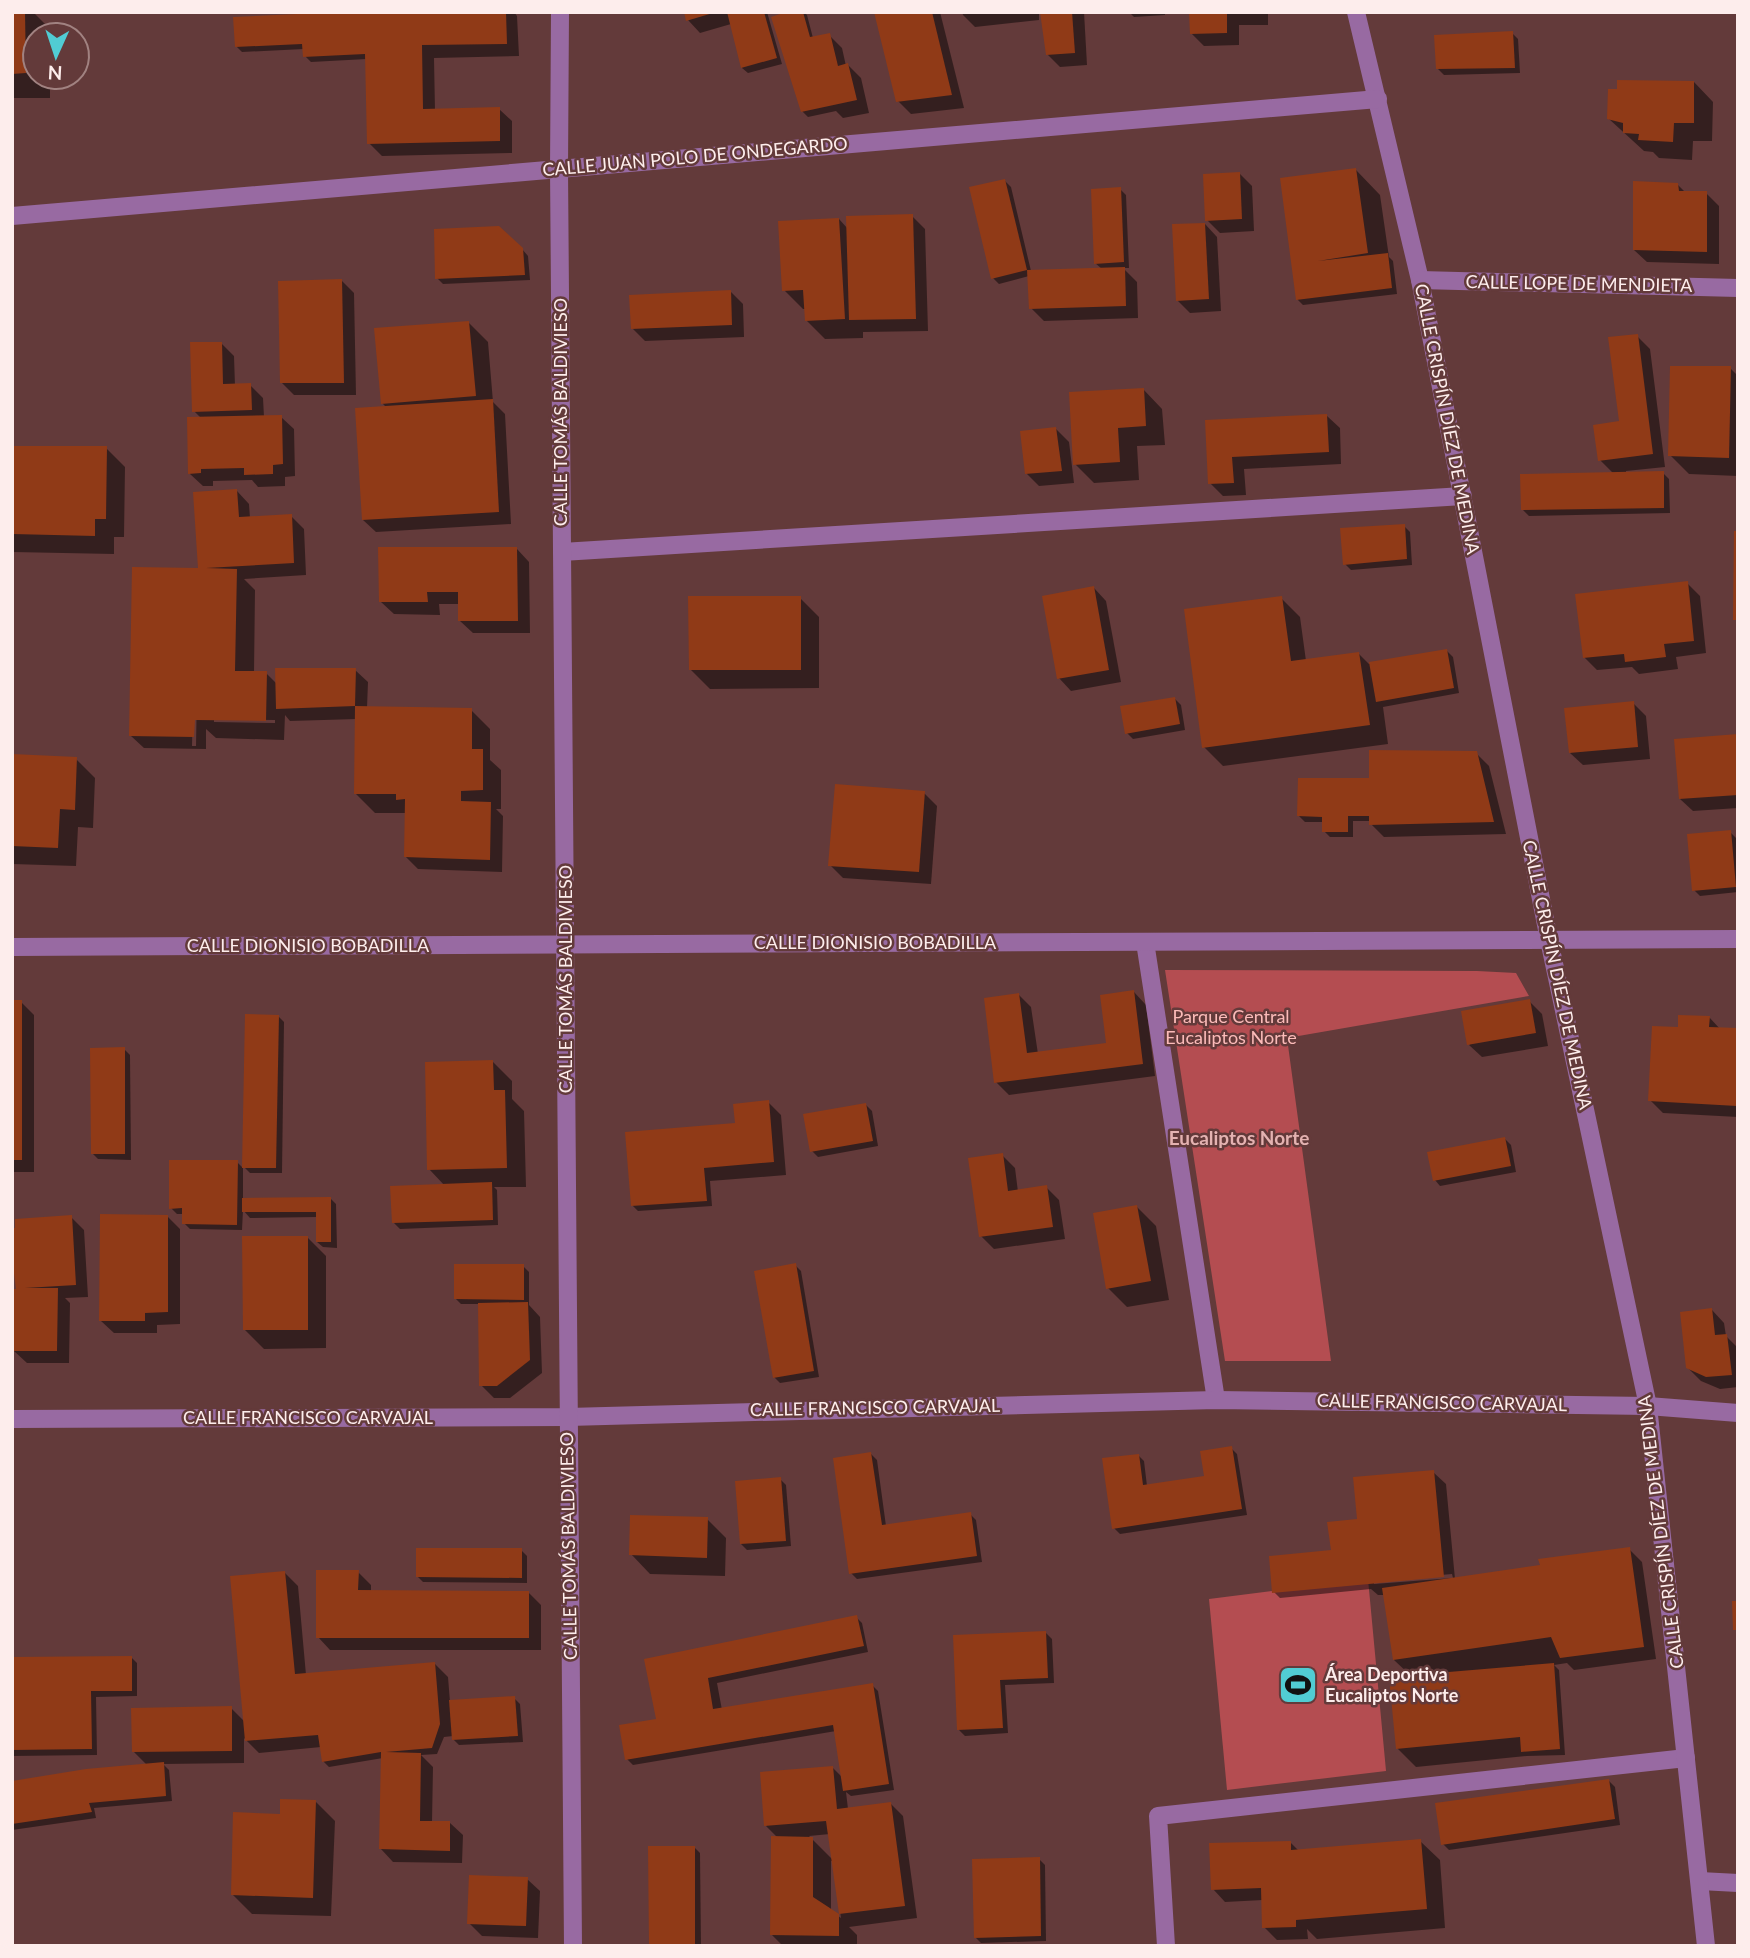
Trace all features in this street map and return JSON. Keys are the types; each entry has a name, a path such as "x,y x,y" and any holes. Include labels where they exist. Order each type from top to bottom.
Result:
{"street":[{"name":"CALLE TOMÁS BALDIVIESO","path":"560,12 573,1946"},
{"name":"CALLE CRISPÍN DÍEZ DE MEDINA","path":"1356,12 1420,280 1549,940 1648,1406 1706,1946"},
{"name":"CALLE JUAN POLO DE ONDEGARDO","path":"12,216 1378,99"},
{"name":"CALLE LOPE DE MENDIETA","path":"1420,280 1738,288"},
{"path":"562,552 1463,496"},
{"name":"CALLE DIONISIO BOBADILLA","path":"12,947 1738,939"},
{"path":"1145,942 1216,1399"},
{"name":"CALLE FRANCISCO CARVAJAL","path":"12,1419 568,1417 1216,1399 1648,1406 1738,1413"},
{"path":"1166,1946 1158,1816 1686,1758"},
{"path":"1700,1881 1738,1883"}],"green space":[{"name":"Parque Central Eucaliptos Norte","path":"1165,970 1516,973 1529,996 1287,1038 1331,1361 1225,1361"},
{"name":"Área Deportiva Eucaliptos Norte","path":"1368,1579 1386,1771 1227,1790 1209,1599"}],"building":[{"path":"12,12 25,12 25,21 21,21 21,73 12,74"},
{"path":"340,12 506,12 507,44 422,45 423,109 500,107 500,141 367,144 365,54 303,57 302,44 235,47 233,17"},
{"path":"684,12 713,12 713,13 686,21"},
{"path":"727,12 764,12 777,58 741,68"},
{"path":"786,12 803,12 810,37 830,33 838,66 848,63 857,100 801,112 771,17"},
{"path":"874,12 932,12 952,95 896,102"},
{"path":"1040,12 1072,12 1075,53 1046,55"},
{"path":"1189,12 1227,12 1227,33 1190,34"},
{"path":"1513,31 1515,68 1436,69 1434,35"},
{"path":"1617,80 1694,81 1694,123 1674,123 1673,142 1638,140 1639,134 1623,133 1623,123 1607,119 1608,89 1617,89"},
{"path":"1356,168 1368,253 1318,261 1388,253 1392,288 1296,300 1280,178"},
{"path":"1240,172 1242,219 1205,221 1203,174"},
{"path":"1005,179 1027,270 991,279 969,187"},
{"path":"1633,181 1678,183 1679,191 1707,191 1707,252 1633,250"},
{"path":"1121,187 1124,262 1094,264 1091,189"},
{"path":"913,214 916,319 849,320 846,216"},
{"path":"839,218 845,319 805,321 803,290 782,291 778,221"},
{"path":"1205,223 1209,299 1176,301 1172,224"},
{"path":"499,226 523,248 525,275 435,279 434,229"},
{"path":"1125,267 1126,306 1029,309 1027,270"},
{"path":"342,279 344,383 280,383 278,281"},
{"path":"731,290 732,325 631,329 629,295"},
{"path":"469,321 476,396 381,404 374,328"},
{"path":"1638,334 1653,454 1598,461 1593,425 1619,421 1608,337"},
{"path":"190,342 222,342 223,384 251,383 252,410 192,412"},
{"path":"1670,366 1731,366 1729,458 1668,456"},
{"path":"1144,388 1146,426 1118,428 1120,462 1073,465 1069,392"},
{"path":"493,399 499,512 362,520 355,408"},
{"path":"1327,414 1329,452 1232,457 1234,483 1208,484 1205,420"},
{"path":"282,415 283,464 273,465 273,474 244,475 244,468 201,469 201,473 188,474 187,417"},
{"path":"1056,427 1062,471 1025,474 1020,431"},
{"path":"12,446 107,446 106,519 95,519 95,536 12,534"},
{"path":"1664,471 1664,508 1521,510 1520,474"},
{"path":"237,489 239,517 292,514 294,563 206,568 237,569 235,671 267,671 266,721 195,720 194,737 129,736 132,567 198,568 193,492"},
{"path":"1405,524 1407,559 1343,565 1340,528"},
{"path":"1734,531 1738,531 1738,620 1733,620"},
{"path":"378,547 517,547 518,621 458,621 458,592 427,592 428,602 379,602"},
{"path":"1688,581 1694,641 1664,644 1666,657 1625,662 1624,654 1583,658 1575,594"},
{"path":"1094,586 1109,670 1057,679 1042,596"},
{"path":"688,596 801,596 801,670 689,670"},
{"path":"1282,596 1291,661 1359,652 1370,725 1202,748 1184,609"},
{"path":"1447,649 1454,688 1376,702 1369,662"},
{"path":"275,668 356,668 355,706 276,709"},
{"path":"1175,697 1180,724 1125,734 1120,706"},
{"path":"1634,701 1638,747 1569,753 1564,708"},
{"path":"355,706 472,708 472,749 483,749 483,790 461,791 461,801 491,802 490,860 404,857 405,799 396,800 396,794 354,794"},
{"path":"1738,734 1738,795 1679,799 1674,739"},
{"path":"1369,750 1477,751 1494,822 1369,825 1369,816 1348,816 1348,832 1322,832 1322,817 1297,816 1298,778 1369,778"},
{"path":"12,754 77,757 75,810 60,809 58,848 12,846"},
{"path":"835,784 925,791 919,872 828,866"},
{"path":"1731,830 1736,887 1692,891 1687,834"},
{"path":"1134,990 1143,1064 994,1083 984,998 1019,993 1027,1053 1106,1043 1100,995"},
{"path":"1530,999 1536,1033 1467,1045 1461,1011"},
{"path":"12,1000 22,1000 22,1160 12,1160"},
{"path":"245,1014 279,1015 276,1168 242,1168"},
{"path":"1678,1015 1710,1016 1709,1027 1738,1028 1737,1106 1648,1101 1652,1026 1678,1027"},
{"path":"125,1047 125,1154 91,1154 90,1048"},
{"path":"493,1060 494,1090 505,1090 507,1168 427,1170 425,1062"},
{"path":"769,1100 774,1162 704,1168 707,1201 631,1206 625,1132 735,1123 733,1104"},
{"path":"866,1103 873,1141 810,1152 803,1114"},
{"path":"1505,1137 1511,1166 1433,1181 1427,1152"},
{"path":"1003,1153 1008,1191 1047,1185 1053,1227 979,1237 968,1158"},
{"path":"169,1160 238,1160 237,1225 182,1224 182,1208 169,1209"},
{"path":"492,1182 493,1220 392,1223 390,1186"},
{"path":"331,1197 331,1242 316,1242 316,1212 242,1212 242,1198"},
{"path":"1137,1205 1151,1281 1106,1289 1093,1213"},
{"path":"100,1214 168,1215 168,1312 145,1313 145,1321 99,1321"},
{"path":"72,1215 76,1285 25,1288 58,1288 57,1351 12,1351 12,1289 16,1289 12,1228 15,1228 15,1219"},
{"path":"242,1236 308,1236 308,1330 243,1330"},
{"path":"796,1263 814,1371 773,1378 754,1271"},
{"path":"454,1264 524,1264 524,1300 454,1299"},
{"path":"528,1302 530,1360 497,1386 479,1386 478,1303"},
{"path":"1712,1308 1715,1335 1727,1334 1732,1375 1706,1377 1686,1368 1680,1312"},
{"path":"1232,1446 1242,1509 1112,1529 1102,1458 1139,1454 1143,1485 1204,1476 1200,1451"},
{"path":"871,1452 882,1525 971,1512 977,1556 849,1574 833,1458"},
{"path":"1434,1470 1444,1577 1272,1593 1269,1556 1331,1550 1327,1522 1357,1519 1353,1477"},
{"path":"781,1477 786,1541 740,1544 735,1481"},
{"path":"630,1515 708,1517 707,1558 629,1555"},
{"path":"1630,1547 1644,1647 1560,1658 1551,1637 1393,1660 1382,1588 1540,1565 1538,1559"},
{"path":"416,1548 522,1548 522,1578 416,1577"},
{"path":"316,1570 359,1570 358,1590 529,1591 529,1638 316,1638"},
{"path":"285,1571 295,1674 435,1662 440,1724 432,1748 386,1752 421,1753 420,1821 450,1821 450,1851 379,1849 381,1752 322,1762 318,1735 245,1741 230,1576"},
{"path":"1732,1601 1738,1601 1738,1630 1733,1630"},
{"path":"857,1615 864,1646 708,1678 713,1709 873,1683 889,1784 843,1791 833,1725 625,1760 619,1725 656,1719 644,1659"},
{"path":"1046,1631 1048,1678 1000,1680 1003,1728 957,1730 953,1635"},
{"path":"132,1656 132,1691 91,1691 92,1749 12,1750 12,1657"},
{"path":"1554,1663 1560,1749 1521,1752 1520,1737 1396,1749 1389,1677"},
{"path":"515,1696 518,1736 452,1740 449,1700"},
{"path":"232,1706 232,1751 132,1752 131,1708"},
{"path":"164,1762 166,1796 89,1803 92,1812 12,1824 12,1781 86,1769"},
{"path":"833,1766 837,1809 891,1802 905,1906 839,1914 826,1821 764,1826 760,1772"},
{"path":"1609,1779 1615,1819 1441,1845 1435,1803"},
{"path":"280,1799 316,1800 313,1898 231,1895 233,1812 280,1814"},
{"path":"771,1836 813,1837 813,1897 839,1914 839,1936 770,1935"},
{"path":"1421,1839 1427,1909 1296,1920 1296,1927 1262,1928 1261,1888 1211,1890 1209,1843 1291,1841 1291,1850"},
{"path":"648,1846 695,1846 695,1945 649,1946"},
{"path":"1040,1857 1041,1936 974,1938 972,1859"},
{"path":"469,1875 528,1877 526,1926 467,1924"}],"place":[{"name":"Área Deportiva Eucaliptos Norte","path":"1298,1685"}],"district":[{"name":"Eucaliptos Norte","path":"1239,1138"}]}
